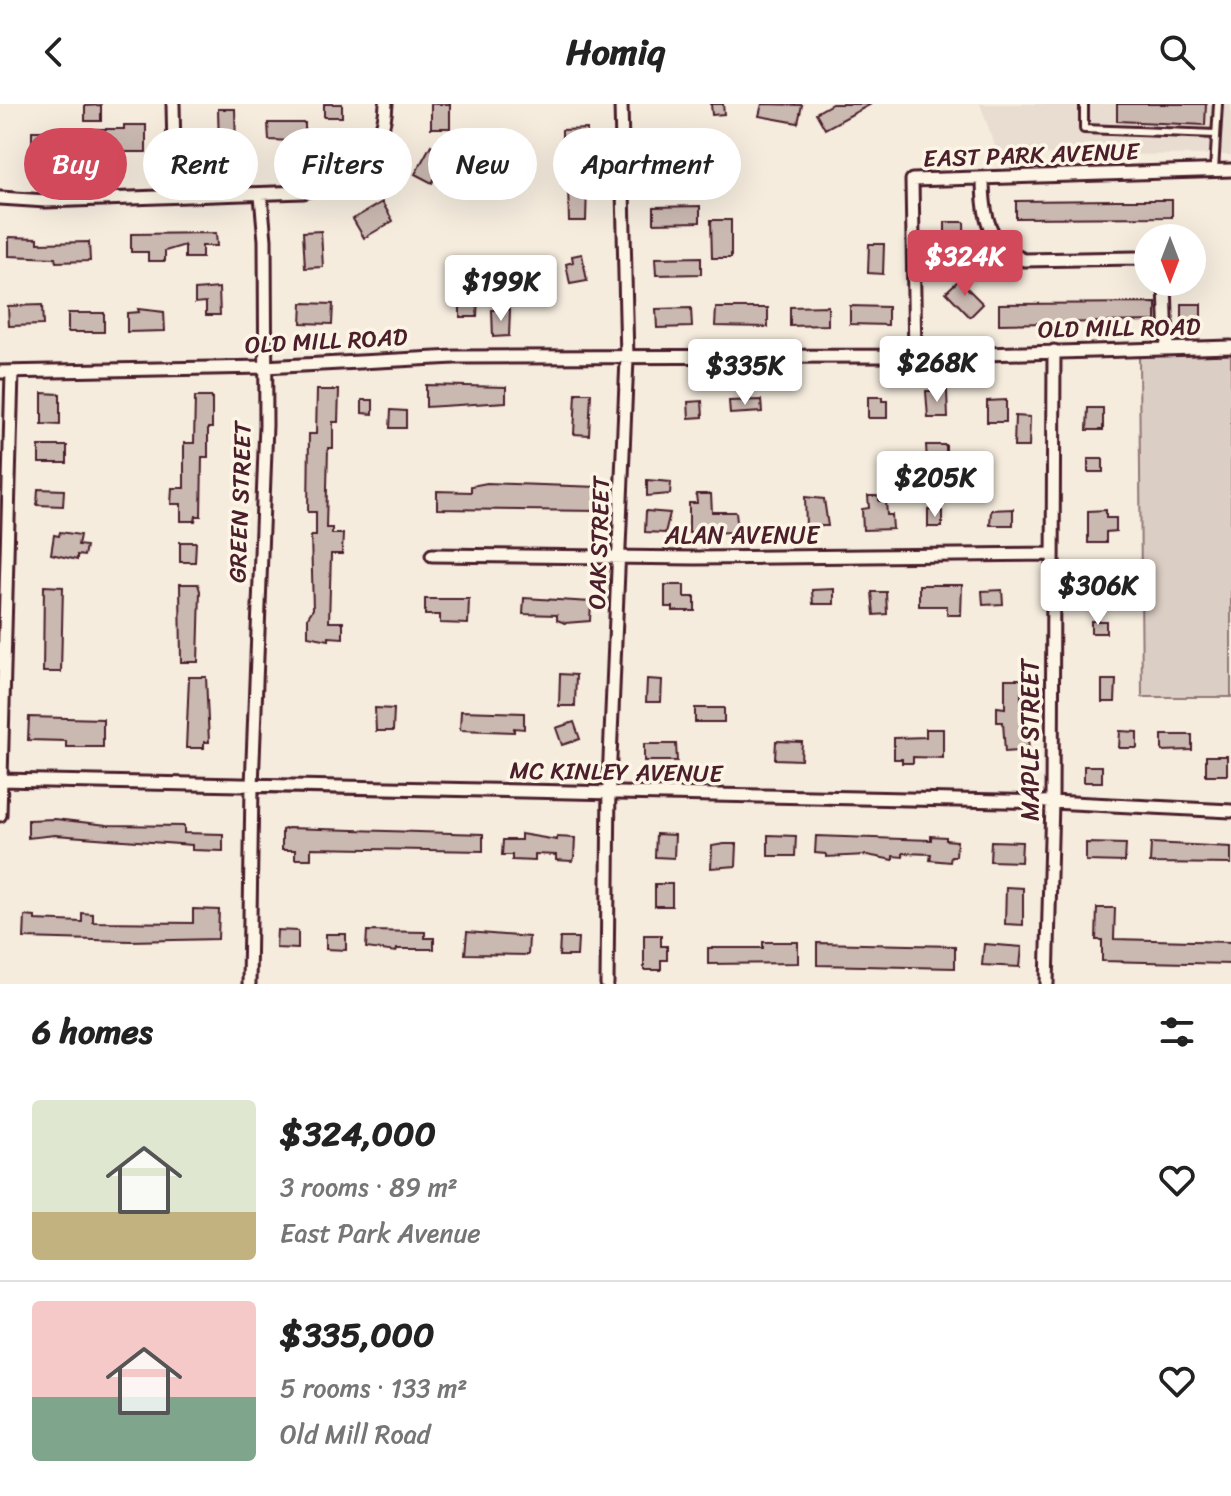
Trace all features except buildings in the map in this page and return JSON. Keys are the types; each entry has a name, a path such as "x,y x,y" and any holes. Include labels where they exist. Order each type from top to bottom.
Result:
{"street":[{"path":"173,104 174,128"},
{"path":"261,196 304,192 333,183 359,167 378,144 386,104"},
{"name":"OAK STREET","path":"607,984 609,794 627,359 621,104"},
{"name":"EAST PARK AVENUE","path":"915,356 912,180 1231,170"},
{"path":"983,178 985,219 1003,248 1013,256 1024,260 1134,258"},
{"name":"GREEN STREET","path":"249,984 252,786 266,425 265,240 261,196"},
{"path":"0,198 46,201 143,197"},
{"path":"1165,296 1167,348"},
{"name":"OLD MILL ROAD","path":"6,372 264,367 455,357 915,356 1231,347"},
{"name":"MAPLE STREET","path":"1047,984 1052,802 1054,351"},
{"path":"0,815 6,372"},
{"name":"ALAN AVENUE","path":"432,555 1052,554"},
{"name":"MC KINLEY AVENUE","path":"1,780 1052,802 1231,811"}],"lane":[{"path":"1084,104 1084,129 1216,134"},
{"path":"1214,171 1218,104"}],"shaded area":[{"path":"980,104 1231,104 1231,155 998,154"},
{"path":"1231,354 1231,697 1142,697 1139,356"}]}
